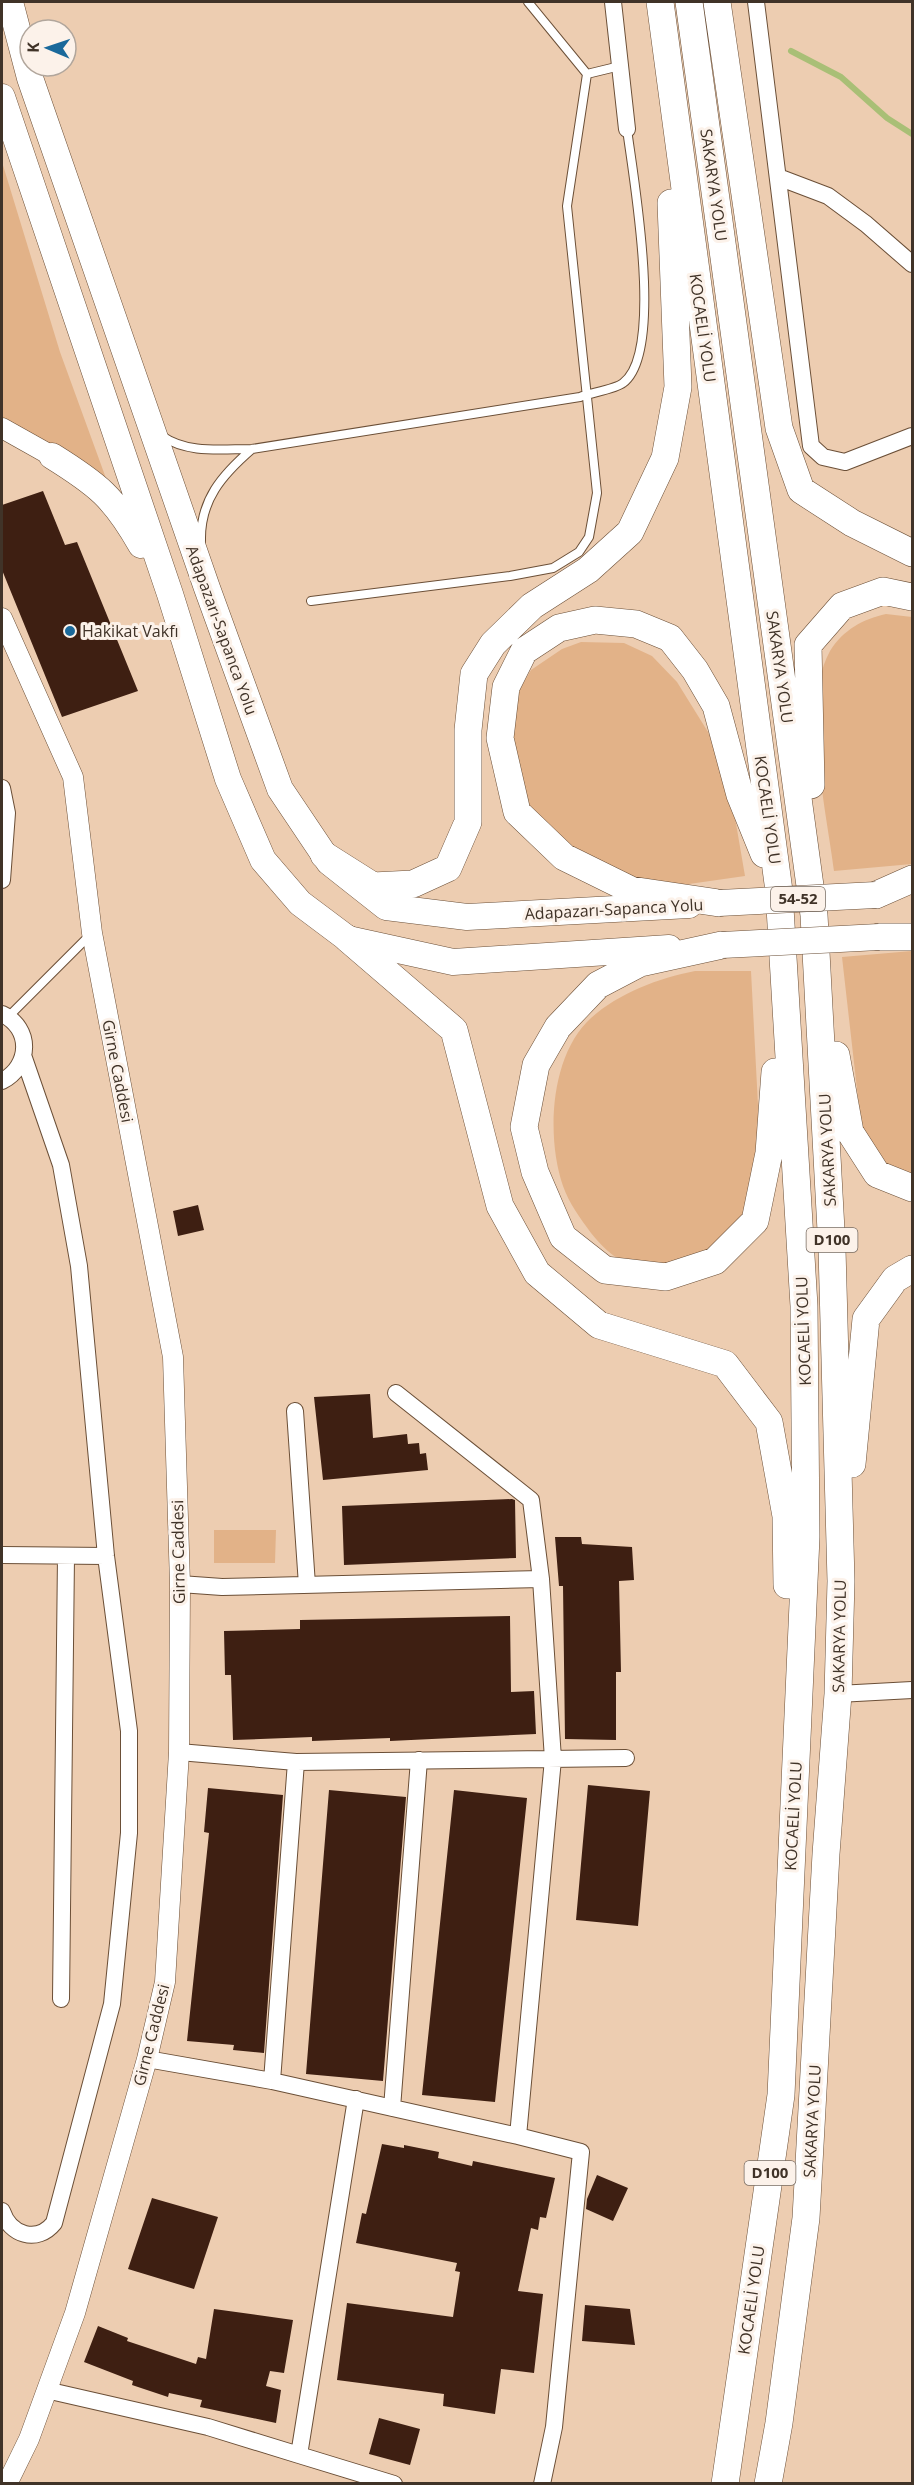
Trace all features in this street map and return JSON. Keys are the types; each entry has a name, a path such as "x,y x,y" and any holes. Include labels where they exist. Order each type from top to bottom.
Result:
{"highway":[{"name":"KOCAELİ YOLU","path":"660,2 778,891 804,1306 806,1537 781,2095 725,2484"},
{"name":"SAKARYA YOLU","path":"689,2 814,922 832,1249 841,1581 838,1694 826,1854 806,2218 779,2422 768,2484"},
{"path":"717,2 779,428 801,490 852,523 912,553"},
{"path":"324,855 373,886 414,884 448,868 468,822 468,730 474,674 493,644 532,606 588,570 630,532 665,458 678,387 664,34"},
{"path":"912,597 883,591 842,606 808,645 814,922 850,1132 877,1174 912,1188"},
{"path":"719,903 632,890 564,857 518,812 500,738 506,687 524,651 559,628 595,620 636,624 670,638 695,670 716,706 740,795 778,891"},
{"path":"876,895 912,879"},
{"path":"879,937 912,937"},
{"path":"348,939 454,1030 500,1206 537,1273 599,1325 725,1364 769,1422 786,1516 791,1860"},
{"path":"722,945 640,963 598,985 558,1027 536,1065 524,1127 535,1172 562,1237 605,1270 666,1276 715,1261 755,1221 769,1153 783,969"},
{"path":"841,1581 866,1319 896,1280 912,1269"}],"main road":[{"name":"Adapazarı-Sapanca Yolu","path":"10,2 30,78 201,572 280,789 329,862 386,907 467,917 719,903"},
{"path":"2,97 170,594 228,779 262,860 300,903 348,939 453,962 879,937"},
{"path":"52,456 94,483 123,514 170,594"},
{"name":"54-52","path":"719,903 876,895"}],"street":[{"path":"613,2 627,129"},
{"path":"756,2 811,446 824,457 844,462 912,436"},
{"path":"778,177 828,196 866,224 912,264"},
{"path":"2,428 52,456"},
{"name":"Girne Caddesi","path":"2,618 73,777 92,933 173,1357 180,1584 179,1752 165,1982 147,2059 75,2313 14,2479"},
{"path":"2,789 7,813 7,833 2,880"},
{"path":"2,2211 4,2219 22,2234 31,2236 44,2232 54,2223 112,2004 129,1833 129,1731 106,1556 79,1266 61,1165 24,1058 22,1034 5,1015"},
{"path":"2,1082 18,1068 24,1058"},
{"path":"396,1393 531,1500 541,1579 553,1759 518,2136"},
{"path":"295,1411 307,1585"},
{"path":"2,1555 106,1556"},
{"path":"61,1999 66,1556"},
{"path":"180,1584 222,1587 541,1579"},
{"path":"838,1694 912,1690"},
{"path":"179,1752 296,1762 626,1758"},
{"path":"392,2108 419,1760"},
{"path":"272,2081 296,1762"},
{"path":"147,2059 272,2081 581,2152 554,2427 542,2484"},
{"path":"299,2455 356,2099"},
{"path":"46,2390 208,2427 394,2484"}],"lane":[{"path":"311,601 510,576 553,568 579,552 589,537 597,493 567,206 586,74 528,2"},
{"path":"586,74 620,66"},
{"path":"150,426 177,446 205,450 252,449 586,395 623,383 634,367 643,334 645,277 627,129"},
{"path":"201,572 201,531 206,501 226,472 252,449"},
{"path":"5,1015 92,933"}],"shaded area":[{"path":"2,162 60,352 111,492 2,423"},
{"path":"886,614 912,617 912,864 834,871 818,759 817,699 822,673 830,651 847,631 862,622"},
{"path":"581,642 624,643 652,656 677,682 708,732 727,771 745,876 668,887 623,881 532,819 510,749 517,694 531,670 562,649"},
{"path":"912,951 912,1187 898,1180 862,1133 842,957"},
{"path":"695,971 751,971 761,1163 753,1214 708,1269 632,1264 615,1257 598,1241 575,1210 563,1186 554,1144 555,1098 560,1074 577,1034 602,1009 640,988"},
{"path":"214,1530 276,1530 275,1563 214,1563"}],"building":[{"name":"Hakikat Vakfı","path":"43,491 65,545 77,542 138,691 62,717 2,570 2,505"},
{"path":"198,1205 204,1230 178,1236 173,1211"},
{"path":"370,1394 373,1438 407,1434 408,1444 419,1443 420,1454 426,1453 428,1470 323,1480 314,1397"},
{"path":"515,1500 516,1558 344,1565 342,1506"},
{"path":"555,1537 581,1537 582,1544 632,1547 634,1580 619,1581 621,1672 616,1672 616,1740 565,1739 563,1586 559,1586"},
{"path":"510,1616 511,1692 534,1691 536,1734 390,1741 390,1738 312,1741 312,1737 233,1740 231,1675 225,1675 224,1631 300,1629 300,1620"},
{"path":"588,1785 650,1791 638,1926 576,1920"},
{"path":"208,1788 283,1795 264,2053 233,2050 234,2045 187,2041 209,1833 204,1832"},
{"path":"329,1790 406,1797 383,2081 306,2074"},
{"path":"454,1790 527,1798 495,2102 422,2095"},
{"path":"382,2144 404,2148 404,2145 439,2152 438,2158 472,2166 473,2161 555,2178 546,2218 540,2217 538,2230 531,2228 518,2291 543,2294 534,2373 501,2369 495,2414 443,2406 444,2394 337,2380 347,2303 453,2317 460,2272 455,2271 457,2263 356,2243 362,2213 366,2214"},
{"path":"597,2175 628,2188 613,2221 586,2209 587,2199"},
{"path":"152,2198 218,2217 194,2289 128,2269"},
{"path":"585,2305 630,2309 635,2345 582,2341"},
{"path":"214,2309 293,2320 284,2373 270,2371 266,2386 281,2390 276,2423 200,2407 202,2400 169,2393 168,2397 132,2385 133,2381 84,2362 98,2326 128,2338 127,2341 196,2364 198,2357 206,2359"},
{"path":"379,2418 420,2429 410,2465 369,2454"}],"waterway":[{"path":"791,51 841,77 887,118 912,134"}],"place":[{"name":"Hakikat Vakfı","path":"70,631"}]}
